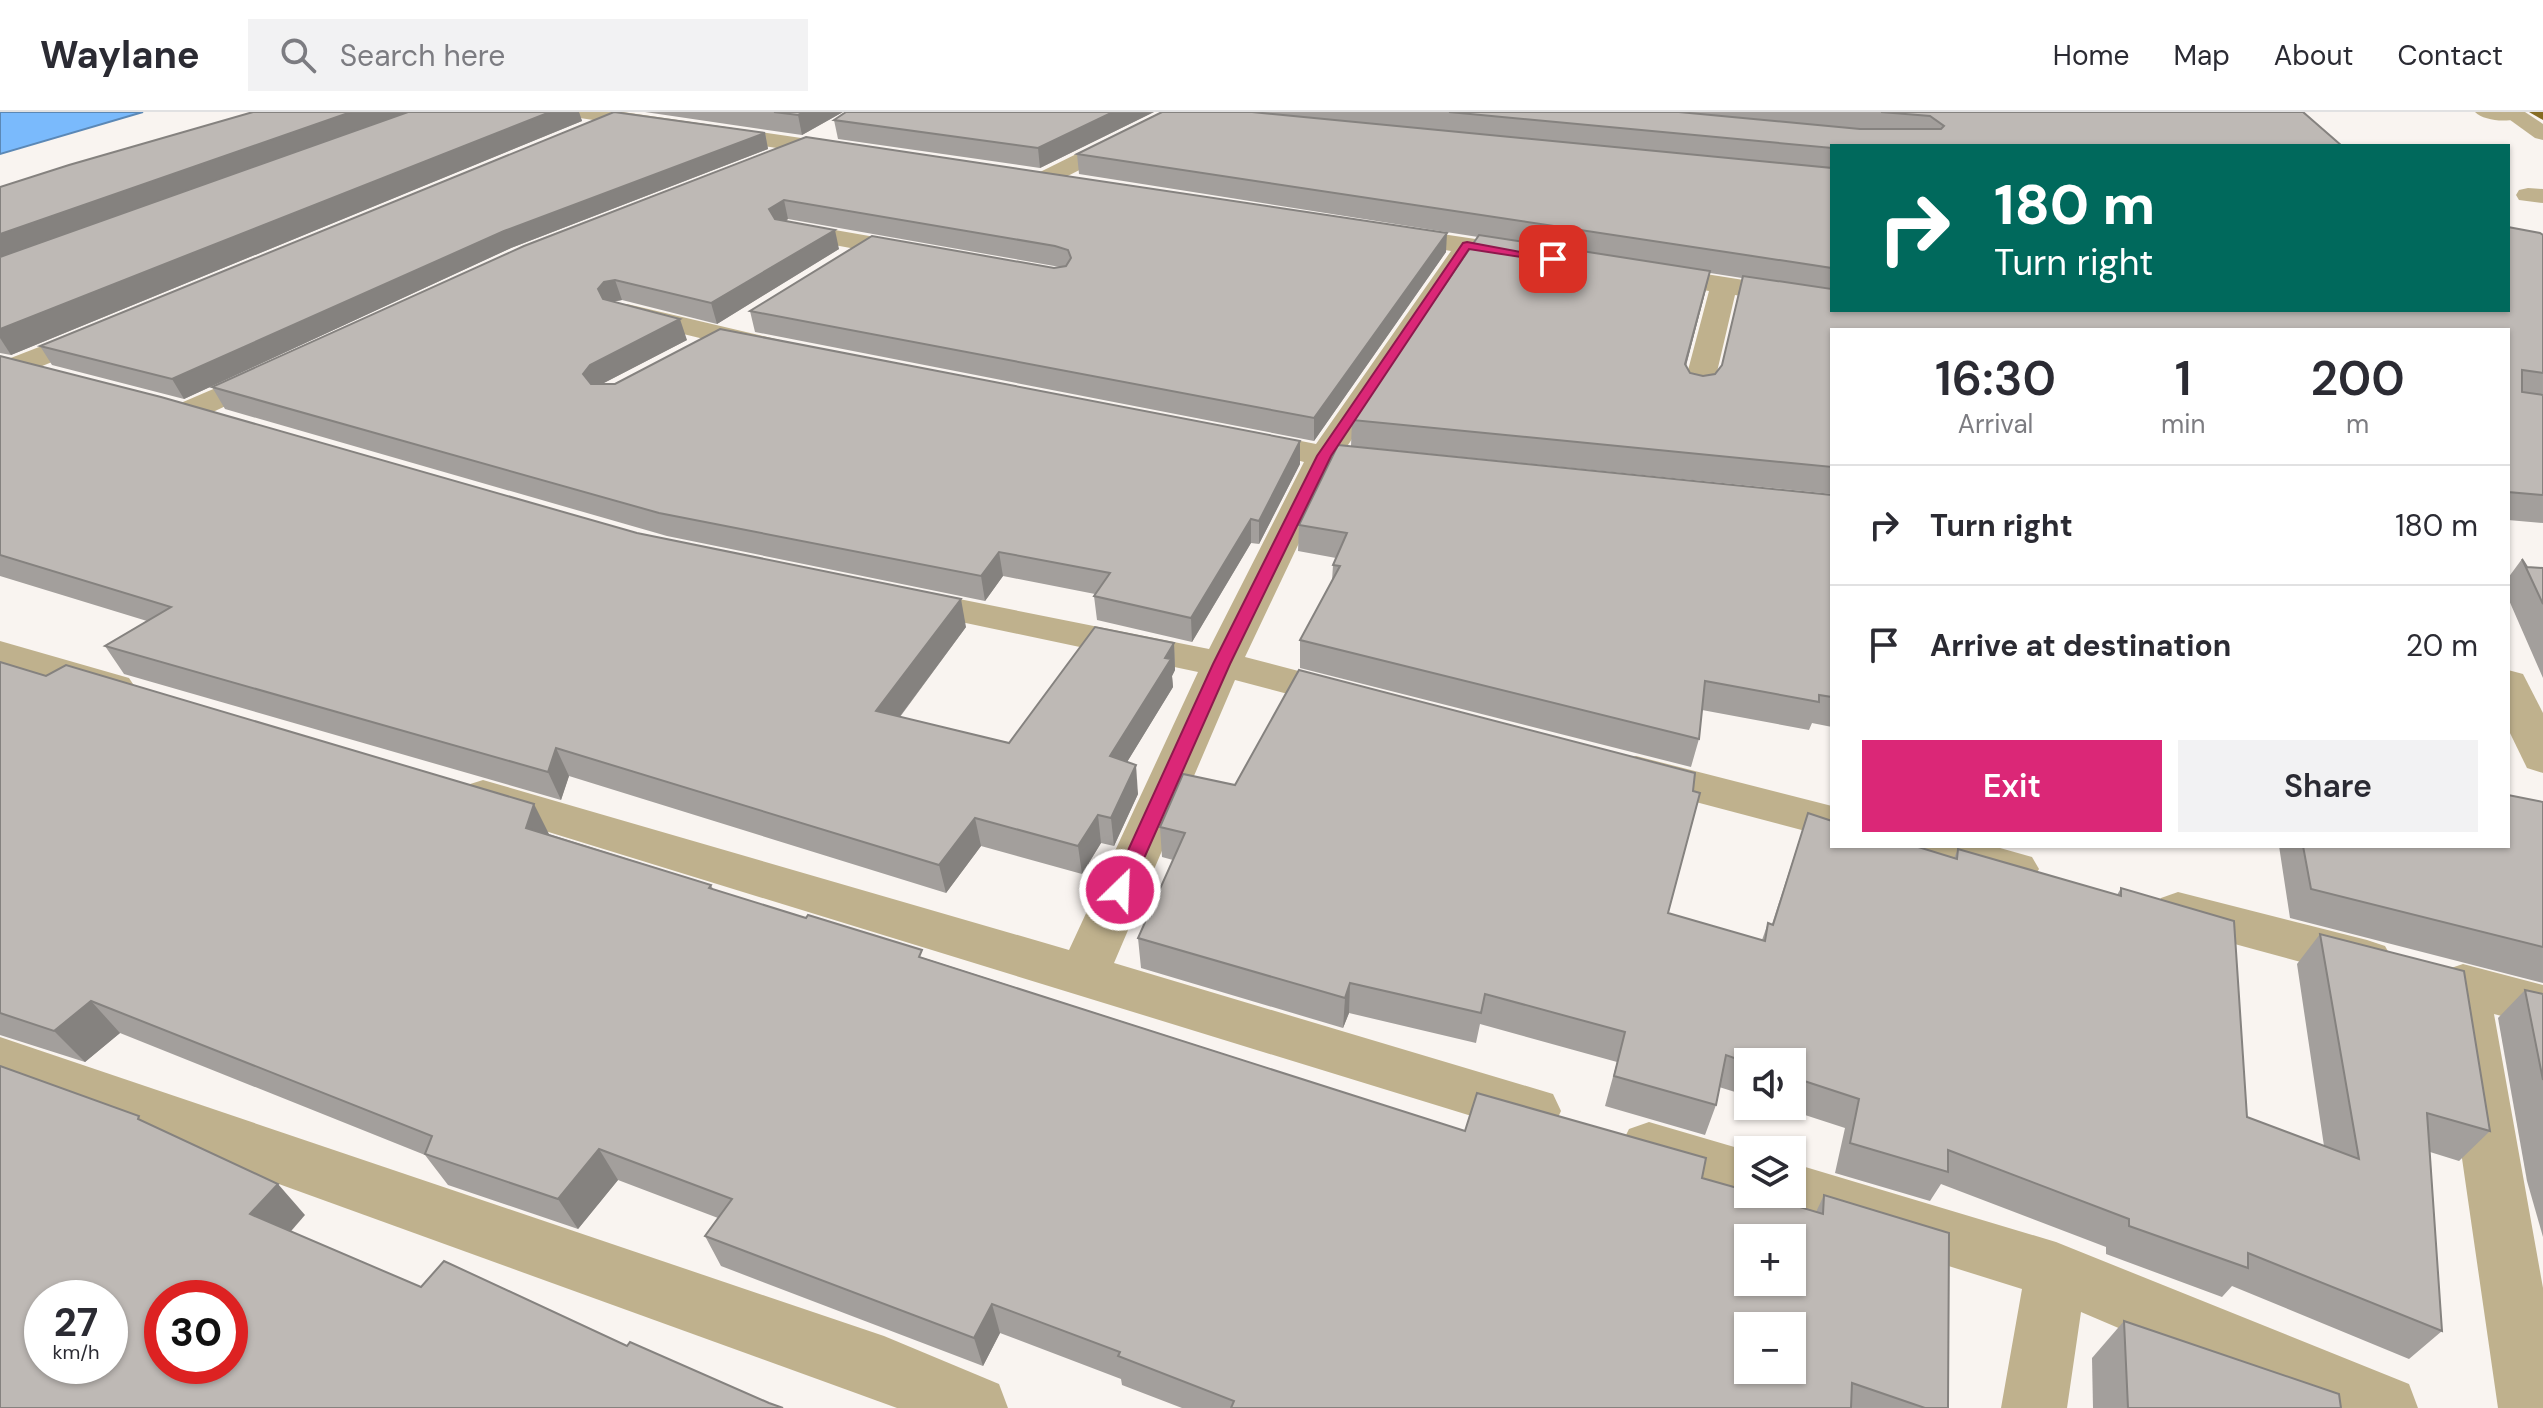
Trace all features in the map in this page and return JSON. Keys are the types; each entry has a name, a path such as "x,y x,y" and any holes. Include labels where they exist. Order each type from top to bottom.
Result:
{"street":[{"path":"2486,112 2512,113 2543,133"},
{"path":"1044,179 1175,113 1203,117"},
{"path":"577,124 618,117 662,116 804,146 879,156"},
{"path":"762,162 804,146 841,126"},
{"path":"1014,175 1091,186"},
{"path":"789,230 949,258"},
{"path":"1372,231 1558,260"},
{"path":"834,267 871,244"},
{"path":"1083,974 1222,664 1324,456 1467,246"},
{"path":"1618,269 1830,302"},
{"path":"1698,389 1724,285"},
{"path":"621,311 721,337 799,352"},
{"path":"693,352 759,314"},
{"path":"7,366 118,325"},
{"path":"233,425 172,408 298,360"},
{"path":"7,366 72,382"},
{"path":"1278,446 1324,456 1434,467"},
{"path":"879,594 1222,664 1390,708"},
{"path":"0,653 152,698"},
{"path":"2510,687 2543,758"},
{"path":"1603,763 1830,821"},
{"path":"442,784 1083,974 1567,1122"},
{"path":"1934,848 2064,882"},
{"path":"2140,901 2543,1006"},
{"path":"2463,985 2531,1408"},
{"path":"0,1060 884,1369 975,1408"},
{"path":"1612,1135 1734,1173"},
{"path":"1806,1194 2056,1271 2385,1408"},
{"path":"2034,1408 2056,1271"}],"water":[{"path":"0,112 143,112 0,154"}],"building":[{"path":"253,112 351,112 0,234 0,187"},
{"path":"408,112 550,112 0,329 0,257"},
{"path":"614,112 765,133 504,231 172,379 40,346"},
{"path":"774,112 804,112 798,115"},
{"path":"846,112 1113,112 1038,148 834,120"},
{"path":"1162,112 1252,112 1830,168 1830,268 1077,154"},
{"path":"1449,112 1679,112 1860,129 1941,129 1944,126 1930,116 1881,112 2303,112 2340,144 1830,144 1830,148"},
{"path":"806,137 1447,233 1314,418 750,311 872,236 1054,268 1066,266 1071,258 1068,250 1055,246 784,200 769,209 775,219 835,230 711,303 615,280 604,282 598,289 603,299 680,319 590,365 583,374 591,384 615,384 720,329 1300,441 1259,521 1251,519 1191,618 1094,596 1110,573 999,552 981,576 659,513 212,387 524,246"},
{"path":"2510,227 2540,233 2543,235 2543,373 2522,370 2522,392 2543,395 2543,495 2510,492 2510,328 1830,328 1830,467 1352,420 1479,235 1710,271 1685,364 1690,373 1703,376 1715,374 1722,365 1743,276 1830,289 1830,312 2510,312"},
{"path":"0,356 161,397 637,533 961,599 876,711 1009,743 1095,627 1174,643 1165,658 1171,659 1110,756 1136,765 1111,818 1098,815 1078,846 975,818 939,865 556,748 548,772 105,646 171,607 0,555"},
{"path":"1338,445 1830,495 1830,697 1819,695 1819,702 1705,681 1699,739 1300,640 1340,566 1333,565 1347,533 1299,525"},
{"path":"2522,559 2527,567 2543,568 2543,604"},
{"path":"0,662 46,676 66,665 534,804 526,828 806,918 808,915 922,950 919,957 1465,1131 1477,1093 1706,1158 1702,1178 1734,1187 1734,1208 1803,1208 1823,1214 1824,1195 1949,1233 1948,1408 1925,1408 1852,1383 1851,1408 1231,1408 1234,1401 1118,1356 1120,1352 992,1304 974,1338 705,1236 732,1199 599,1149 558,1199 425,1154 432,1136 91,1001 54,1031 0,1013"},
{"path":"1299,670 1695,773 1693,791 1700,793 1668,913 1765,941 1768,923 1773,925 1808,813 1830,820 1830,848 1921,848 1957,859 1958,849 2121,896 2121,888 2234,921 2247,1117 2359,1159 2320,934 2464,971 2490,1131 2427,1113 2442,1331 2248,1253 2248,1268 2129,1226 2129,1219 1948,1150 1948,1172 1850,1143 1859,1099 1806,1082 1806,1048 1734,1048 1734,1058 1726,1055 1716,1105 1614,1076 1625,1032 1485,994 1481,1013 1350,983 1345,998 1138,938 1185,833 1160,827 1183,774 1235,785"},
{"path":"2510,795 2543,802 2543,947 2311,889 2303,848 2510,848"},
{"path":"2525,990 2543,994 2543,1080"},
{"path":"0,1066 139,1116 138,1119 278,1184 250,1214 421,1287 444,1261 627,1346 630,1342 783,1408 0,1408"},
{"path":"2124,1321 2339,1394 2341,1408 2128,1408"}],"route":[{"path":"1120,890 1222,664 1324,456 1467,246 1553,259"}]}
